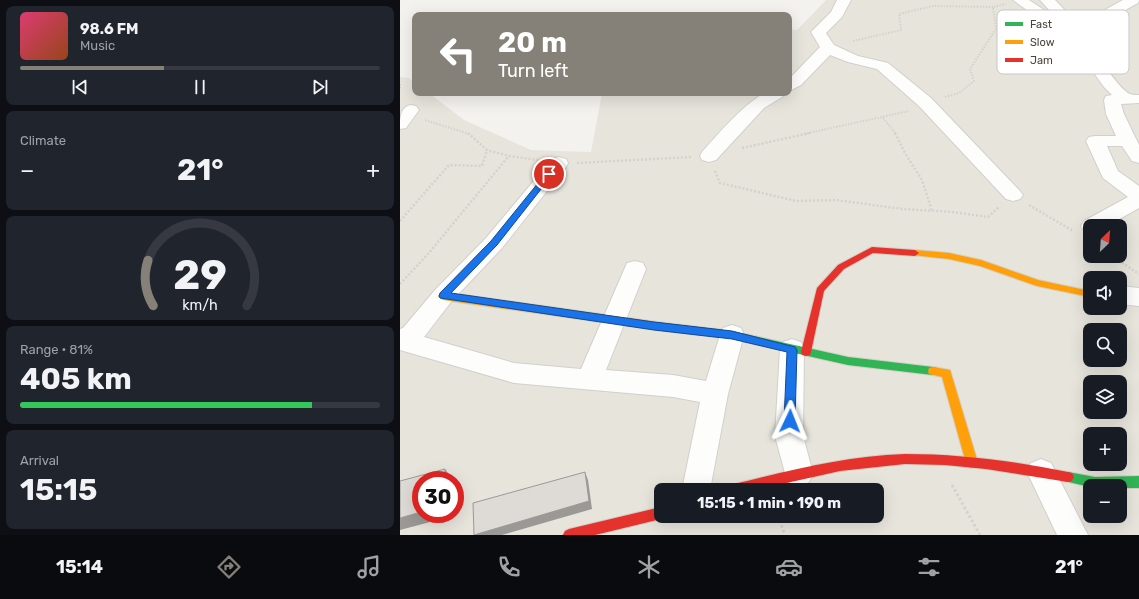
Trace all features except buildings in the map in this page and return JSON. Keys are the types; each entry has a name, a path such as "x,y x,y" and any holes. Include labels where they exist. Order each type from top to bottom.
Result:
{"street":[{"path":"844,0 837,14 818,32 828,48 853,59 882,66 928,104 1013,195"},
{"path":"1020,0 1035,10"},
{"path":"1048,0 1057,10"},
{"path":"1115,10 1133,0"},
{"path":"792,84 828,48"},
{"path":"1102,74 1110,84 1132,99"},
{"path":"709,156 758,104 771,96"},
{"path":"1132,99 1112,100 1115,114 1127,140 1139,157"},
{"path":"400,124 410,110"},
{"path":"1127,140 1094,141 1110,174 1139,195"},
{"path":"400,340 412,336 443,296 494,243 559,163"},
{"path":"1104,219 1139,199"},
{"path":"799,473 789,436 799,351 820,290 841,266 872,250 949,256 981,263 1038,283 1083,293"},
{"path":"589,380 616,319 635,269"},
{"path":"443,296 616,319 654,326 732,335 848,361 946,373 972,463"},
{"path":"1127,296 1139,297"},
{"path":"697,483 716,394 732,335"},
{"path":"400,340 514,373 673,386 716,394"},
{"path":"761,483 799,473 858,463 903,459 938,459 972,463 1041,472 1094,483 1139,482"},
{"path":"1041,472 1073,535"},
{"path":"569,535 616,530 654,516"}],"path":[{"path":"828,48 901,30 899,14 933,6 993,8 1006,4 1010,0"},
{"path":"410,110 422,119 467,132 487,150 509,156 559,163 709,156 752,145 883,118 959,93 974,81 970,69 996,29 993,8"},
{"path":"400,84 400,89"},
{"path":"883,118 896,134 922,180 932,211"},
{"path":"400,221 449,165 482,166 487,150"},
{"path":"400,284 428,254 509,156"},
{"path":"709,156 720,183 796,201 836,200 903,209 953,212 988,217 1013,195 1083,228"},
{"path":"1122,263 1139,274"},
{"path":"938,459 980,535"},
{"path":"781,523 785,535"}],"shaded area":[{"path":"826,0 1139,0 1139,535 400,535 400,77 409,78 412,80 412,96 433,96 464,120 531,150 591,152 601,96 792,96 792,29 797,30"}],"traffic: fast":[{"path":"657,326 732,335 848,361 933,371"},
{"path":"1068,477 1095,483 1139,482"}],"traffic: slow":[{"path":"915,253 949,256 981,263 1037,283 1083,293"},
{"path":"443,296 657,326"},
{"path":"933,371 946,373 972,463"}],"traffic: jam":[{"path":"806,352 820,290 841,267 872,250 915,253"},
{"path":"762,483 840,465 905,459 945,460 986,464 1068,477"},
{"path":"569,535 654,515"}],"route":[{"path":"549,174 494,243 443,296 616,319 654,326 732,335 792,350 790,421"}]}
